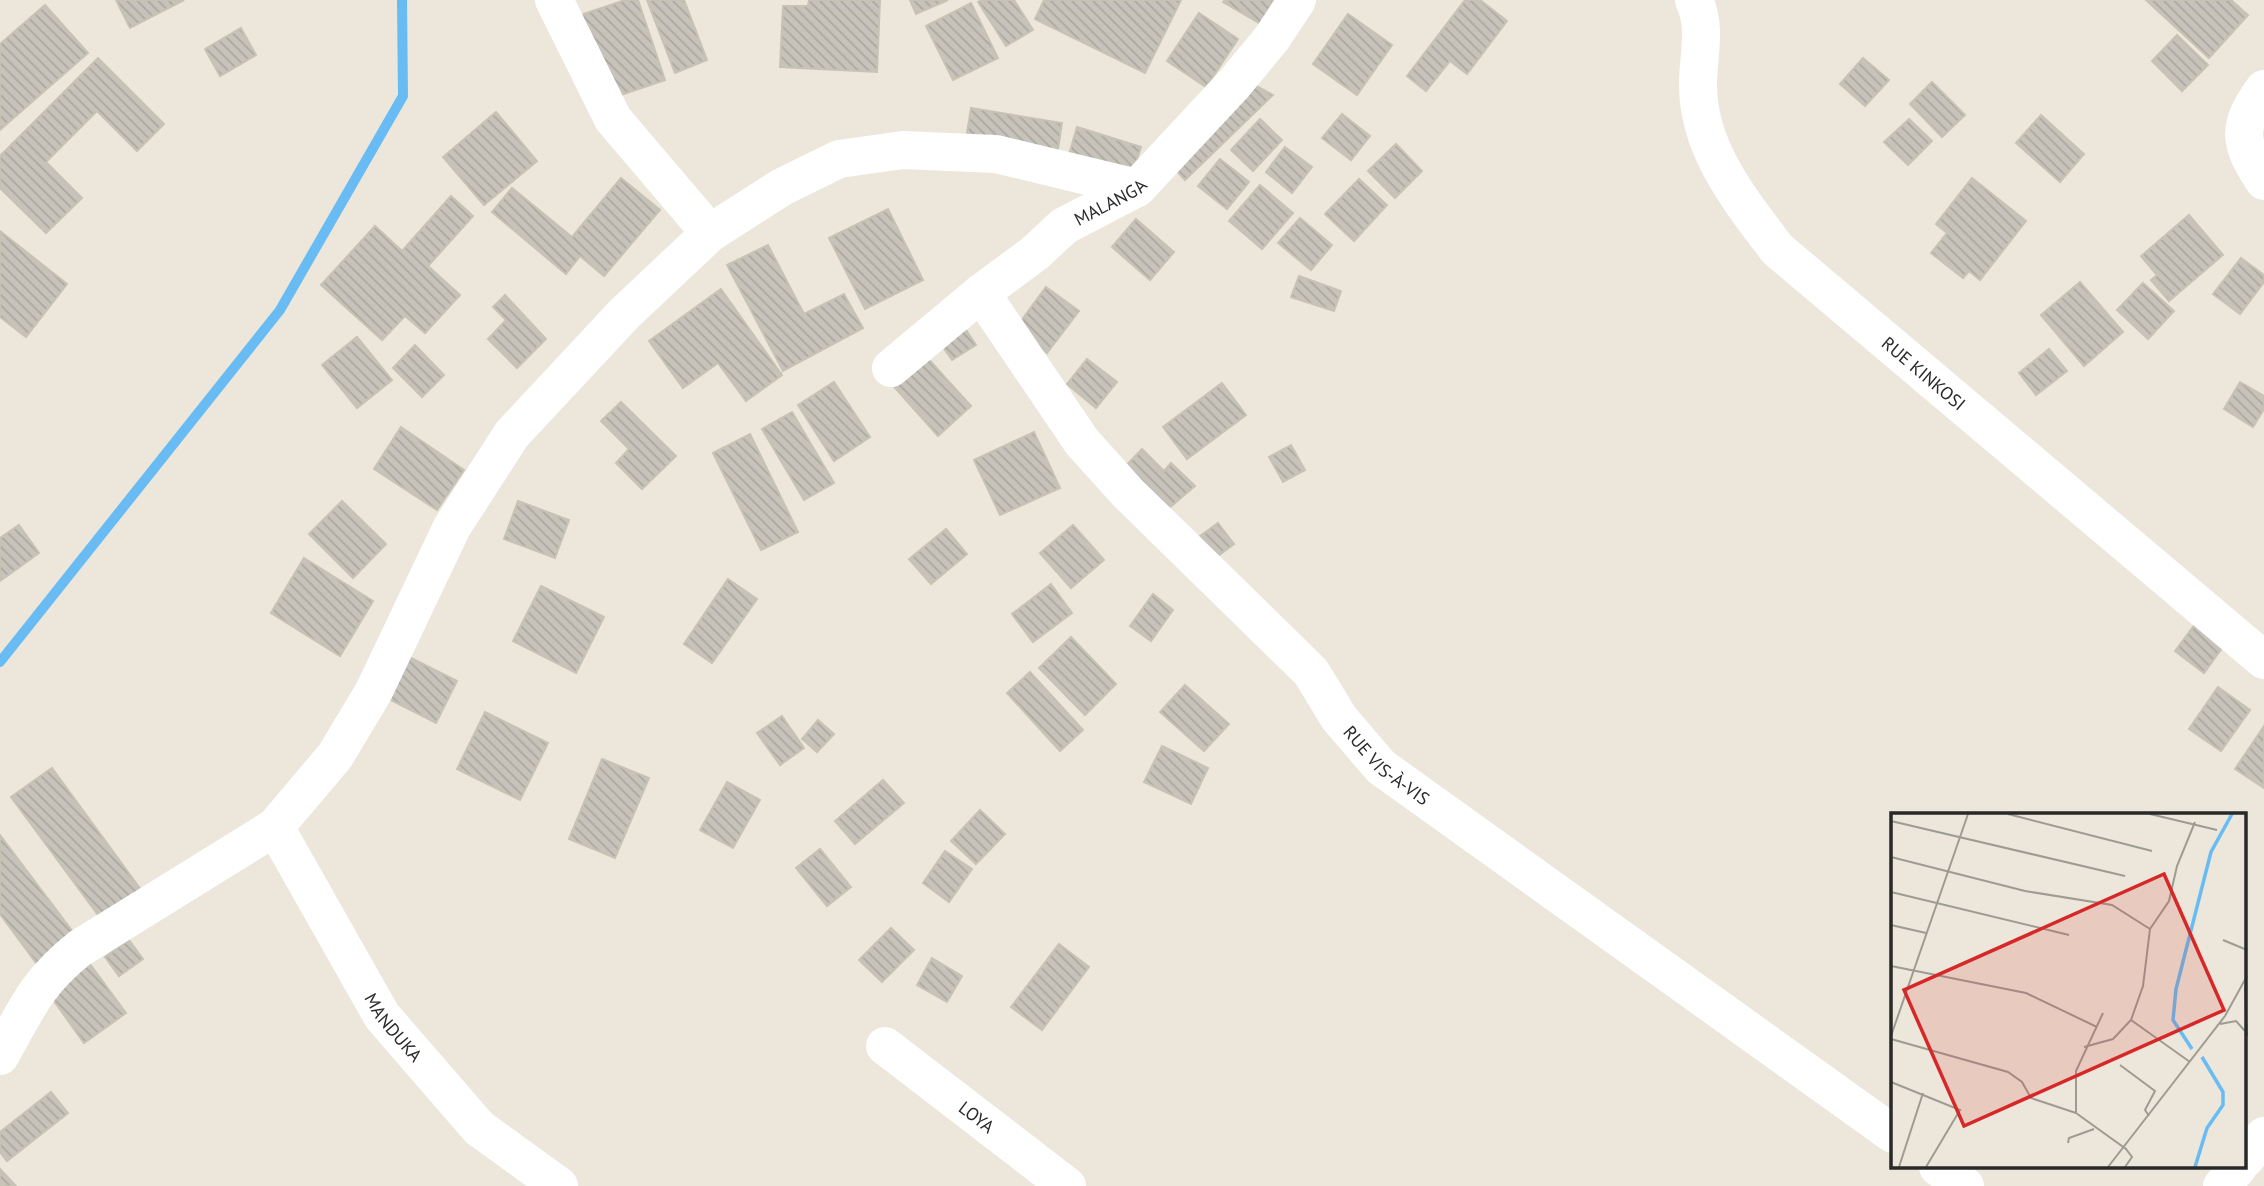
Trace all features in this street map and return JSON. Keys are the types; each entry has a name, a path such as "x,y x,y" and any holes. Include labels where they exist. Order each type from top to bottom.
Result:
{"street":[{"path":"554,0 613,119 710,233"},
{"name":"MALANGA","path":"891,368 981,293 1035,253 1064,226 1137,188 1234,84 1272,38 1297,0"},
{"name":"RUE KINKOSI","path":"1698,9 1698,87 1705,134 1729,185 1777,249 2264,660"},
{"path":"2264,89 2248,112 2242,131 2245,149 2264,181"},
{"path":"0,1056 34,992 53,970 80,948 275,827 335,756 374,691 452,527 512,434 624,314 710,233 782,187 839,159 903,150 996,154 1137,188"},
{"name":"RUE VIS-À-VIS","path":"981,293 1082,442 1127,492 1311,672 1339,718 1381,767 1891,1134"},
{"name":"MANDUKA","path":"275,827 382,1016 479,1128 559,1186"},
{"name":"LOYA","path":"885,1046 1067,1186"},
{"path":"2246,1158 2264,1136"},
{"path":"1939,1168 1965,1186"},
{"path":"2222,1186 2237,1168"}],"building":[{"path":"116,0 184,0 130,28"},
{"path":"625,0 638,0 665,80 606,100 578,16"},
{"path":"647,0 684,0 707,60 675,73"},
{"path":"809,0 880,0 877,72 780,67 783,6 808,6"},
{"path":"910,0 948,0 916,14"},
{"path":"1014,0 1033,30 1006,46 978,2"},
{"path":"1044,0 1181,0 1145,73 1035,19"},
{"path":"1274,0 1261,24 1223,2"},
{"path":"1465,0 1480,0 1507,21 1467,74 1450,61 1426,91 1407,76"},
{"path":"2146,0 2231,0 2248,15 2209,58"},
{"path":"971,3 998,58 953,80 926,26"},
{"path":"45,5 88,53 0,130 0,44"},
{"path":"1199,13 1238,39 1206,87 1167,61"},
{"path":"1348,14 1392,45 1357,95 1313,64"},
{"path":"241,28 256,55 220,76 205,49"},
{"path":"2177,35 2208,65 2182,91 2152,61"},
{"path":"98,58 164,124 137,151 97,111 46,162 82,198 46,233 0,188 0,156"},
{"path":"1863,58 1889,80 1865,106 1840,84"},
{"path":"1932,82 1965,115 1942,137 1910,104"},
{"path":"1256,86 1273,95 1185,180 1173,167"},
{"path":"971,108 1062,123 1057,155 966,139"},
{"path":"496,112 537,161 484,205 443,157"},
{"path":"1342,114 1370,136 1351,160 1322,138"},
{"path":"2041,115 2084,154 2060,182 2016,143"},
{"path":"1260,119 1282,140 1253,171 1231,150"},
{"path":"1909,119 1932,141 1908,165 1884,142"},
{"path":"1077,127 1141,147 1131,178 1068,158"},
{"path":"1396,144 1422,171 1395,198 1368,171"},
{"path":"1285,147 1312,167 1292,193 1266,172"},
{"path":"1220,159 1249,182 1227,209 1198,186"},
{"path":"621,178 660,210 604,276 580,256 566,274 492,212 512,188 572,237"},
{"path":"1972,178 2026,221 1980,280 1969,271 1963,278 1931,253 1947,233 1936,224"},
{"path":"1359,179 1387,205 1354,241 1325,214"},
{"path":"1260,185 1293,213 1262,249 1229,221"},
{"path":"451,196 473,216 428,266 460,295 425,333 405,316 382,340 321,285 375,226 402,251"},
{"path":"888,209 923,280 865,309 829,238"},
{"path":"2189,215 2223,255 2169,301 2151,280 2157,275 2141,256"},
{"path":"1300,218 1332,245 1311,270 1278,243"},
{"path":"1136,219 1174,252 1150,280 1112,247"},
{"path":"0,231 67,284 26,337 0,317"},
{"path":"768,245 804,314 844,294 863,328 783,371 727,265"},
{"path":"2241,258 2264,275 2264,282 2240,314 2213,294"},
{"path":"1299,276 1341,291 1334,311 1291,297"},
{"path":"2080,282 2123,332 2084,366 2041,315"},
{"path":"2143,283 2174,311 2148,339 2117,310"},
{"path":"1046,287 1079,311 1047,353 1015,329"},
{"path":"721,289 782,375 746,401 718,363 683,388 649,341"},
{"path":"505,295 546,339 517,368 488,339 506,320 493,307"},
{"path":"960,321 976,345 952,360 936,337"},
{"path":"357,337 392,380 357,408 322,365"},
{"path":"415,345 444,375 422,397 393,368"},
{"path":"2049,349 2067,371 2036,395 2019,373"},
{"path":"922,352 971,406 938,436 889,381"},
{"path":"1087,359 1117,382 1096,408 1067,384"},
{"path":"834,382 870,437 834,461 798,405"},
{"path":"2240,382 2264,396 2264,409 2253,427 2224,409"},
{"path":"1222,383 1246,415 1187,459 1163,427"},
{"path":"621,402 676,456 642,489 616,463 629,449 601,421"},
{"path":"792,412 834,483 804,500 762,429"},
{"path":"401,427 464,470 437,510 374,469"},
{"path":"1034,432 1060,488 1000,515 974,460"},
{"path":"750,434 798,532 761,550 713,453"},
{"path":"1291,445 1305,470 1283,482 1269,457"},
{"path":"1142,449 1164,471 1171,463 1195,486 1161,515 1120,472"},
{"path":"342,501 386,544 353,578 309,534"},
{"path":"518,501 569,520 555,558 504,539"},
{"path":"1218,523 1234,544 1211,561 1196,539"},
{"path":"19,525 39,553 0,581 0,538"},
{"path":"1073,525 1104,560 1071,588 1040,553"},
{"path":"946,529 967,554 931,584 909,559"},
{"path":"304,558 373,601 340,656 271,613"},
{"path":"728,579 757,599 712,663 684,644"},
{"path":"1051,584 1072,613 1033,642 1012,614"},
{"path":"541,586 604,617 576,673 513,641"},
{"path":"1153,594 1173,610 1151,641 1130,626"},
{"path":"2196,623 2225,644 2204,673 2175,651"},
{"path":"1071,637 1116,684 1085,715 1039,668"},
{"path":"405,655 457,681 436,723 383,696"},
{"path":"1030,672 1083,730 1060,751 1007,693"},
{"path":"1185,685 1229,724 1204,751 1160,712"},
{"path":"2218,687 2250,710 2221,751 2189,729"},
{"path":"485,712 548,743 520,800 457,769"},
{"path":"782,716 804,748 780,765 757,733"},
{"path":"818,720 834,734 817,752 802,739"},
{"path":"2264,726 2264,788 2235,769"},
{"path":"1162,746 1208,768 1191,804 1144,782"},
{"path":"602,759 649,778 615,858 569,839"},
{"path":"52,768 147,898 107,927 11,797"},
{"path":"883,780 904,803 855,844 835,821"},
{"path":"727,782 760,800 733,848 700,830"},
{"path":"980,810 1005,834 976,864 951,841"},
{"path":"0,835 76,936 37,964 0,914"},
{"path":"820,849 851,887 827,906 796,868"},
{"path":"945,851 972,869 949,902 923,883"},
{"path":"891,928 914,950 882,982 859,960"},
{"path":"129,940 143,959 119,976 105,957"},
{"path":"1059,944 1089,967 1042,1030 1011,1007"},
{"path":"932,958 962,976 947,1002 917,985"},
{"path":"90,964 126,1013 84,1043 49,994"},
{"path":"51,1092 68,1113 7,1161 0,1152 0,1132"},
{"path":"0,1169 16,1186 0,1186"}],"waterway":[{"path":"0,662 280,310 403,96 402,0"}]}
